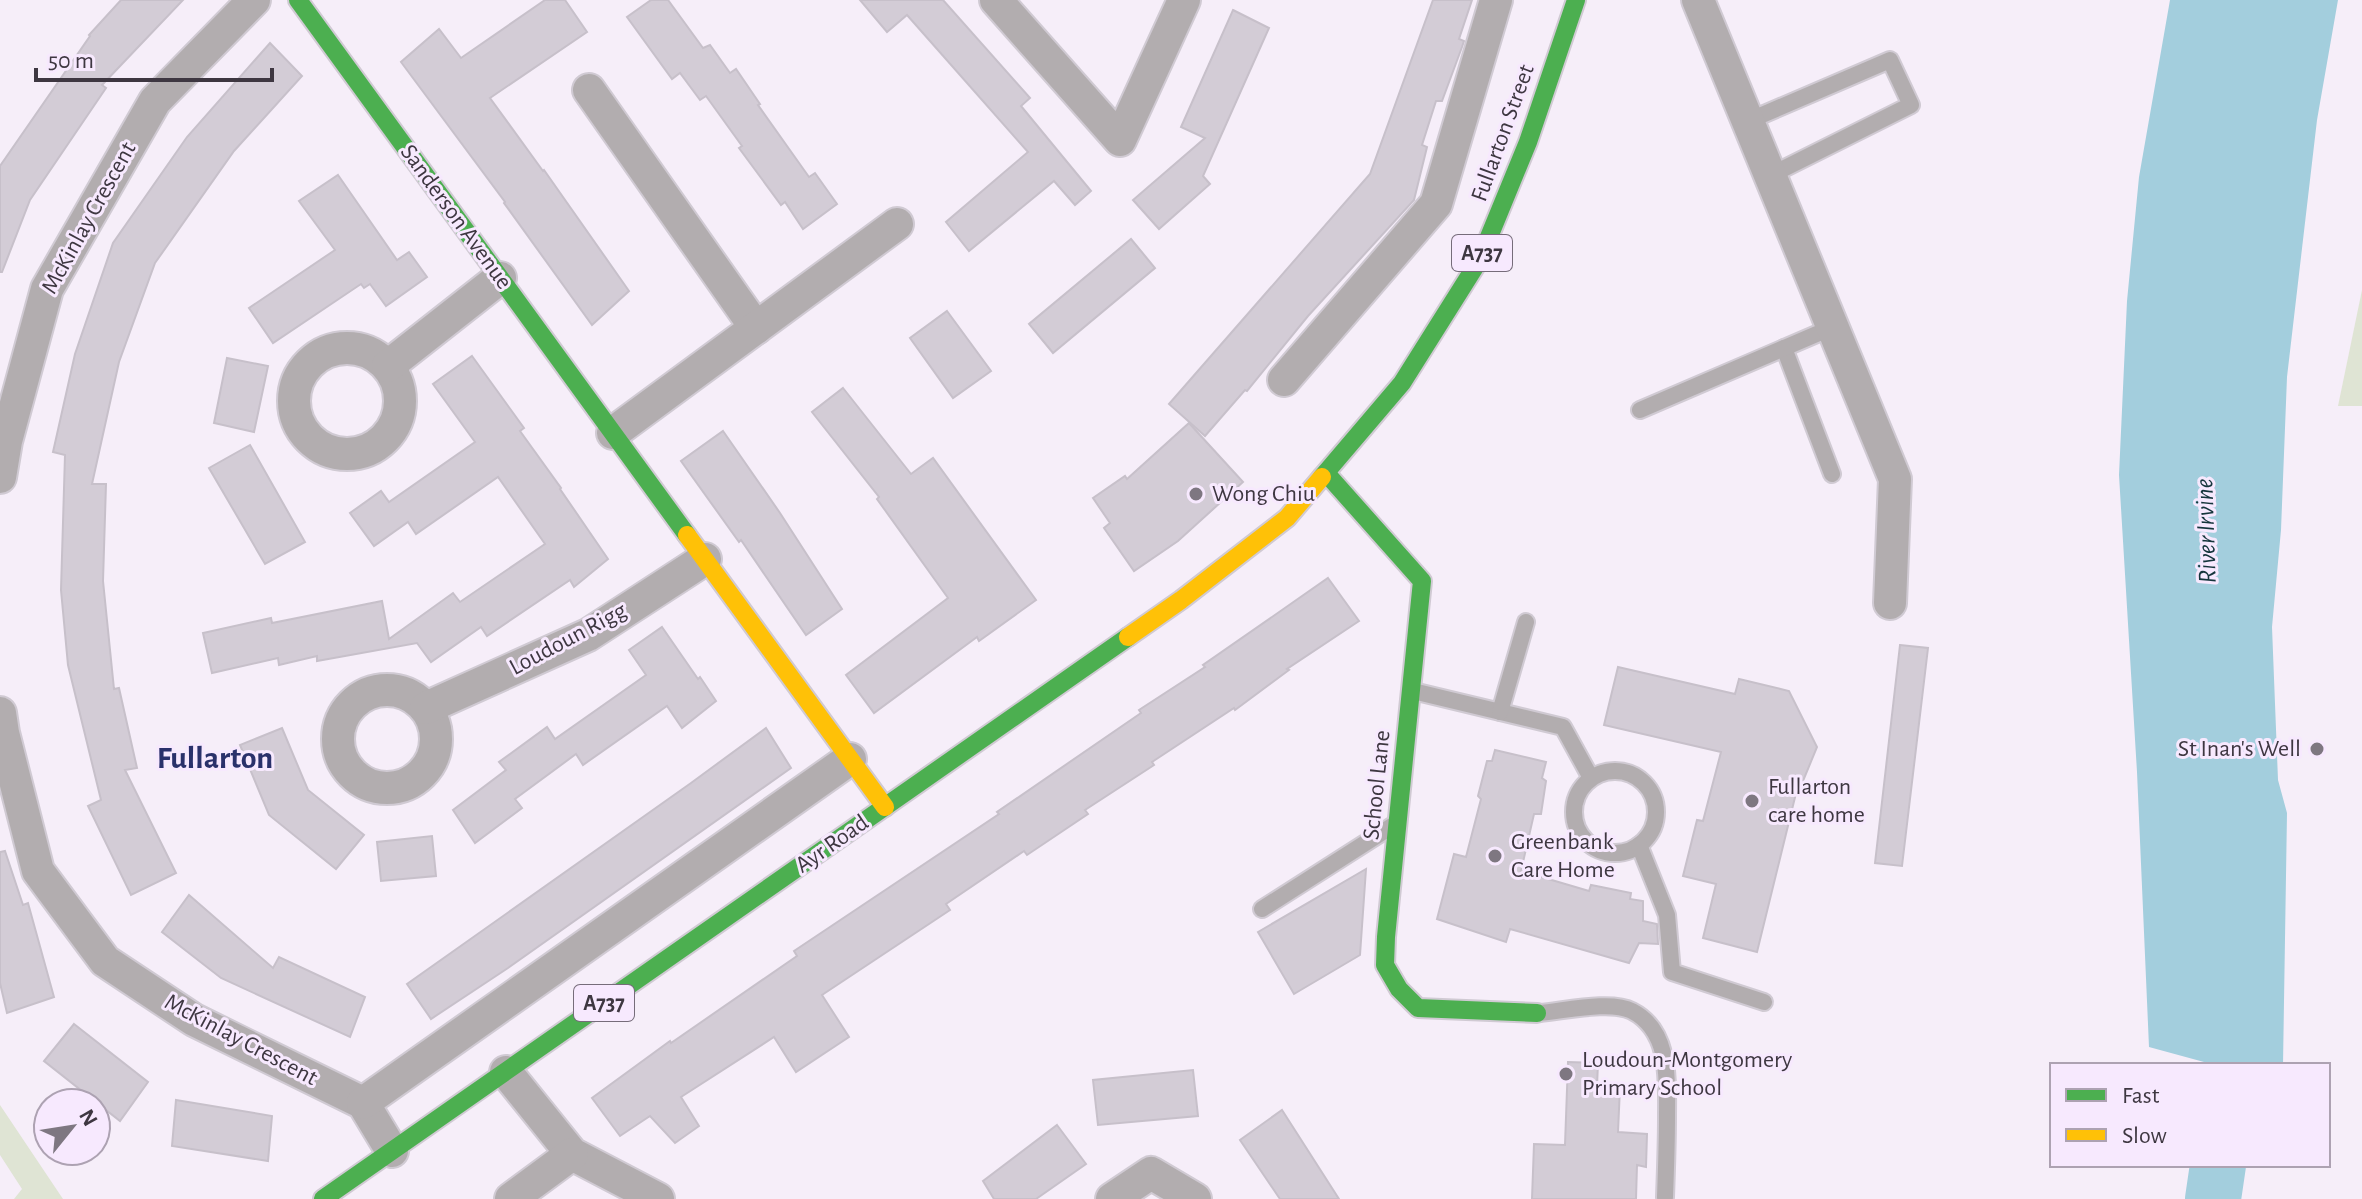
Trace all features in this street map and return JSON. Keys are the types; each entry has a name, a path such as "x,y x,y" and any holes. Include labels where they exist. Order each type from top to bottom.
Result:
{"main road":[{"name":"Sanderson Avenue","path":"298,0 885,807"},
{"name":"Fullarton Street","path":"1326,473 1402,383 1480,259 1528,142 1576,0"},
{"name":"School Lane","path":"1326,473 1422,581 1385,965 1399,989 1418,1008 1537,1013"},
{"name":"Ayr Road","path":"323,1199 1181,600 1287,518 1326,473"}],"street":[{"name":"McKinlay Crescent","path":"0,477 6,441 47,289 155,101 254,0"},
{"path":"996,0 1120,140 1184,0"},
{"path":"1284,380 1436,204 1496,0"},
{"path":"1698,0 1895,479 1890,603"},
{"path":"589,90 756,328"},
{"path":"613,433 897,224"},
{"path":"388,366 500,278"},
{"name":"Loudoun Rigg","path":"426,708 588,635 705,559"},
{"name":"McKinlay Crescent","path":"0,713 38,871 105,961 194,1020 363,1103"},
{"path":"392,1151 363,1103 850,759"},
{"path":"506,1072 572,1154 658,1199"},
{"path":"511,1199 572,1154"},
{"path":"1112,1199 1151,1173 1195,1199"}],"lane":[{"path":"1748,121 1890,60 1911,105 1771,175"},
{"path":"1640,410 1833,327"},
{"path":"1784,348 1832,474"},
{"path":"1500,712 1526,622"},
{"path":"1411,691 1563,727 1591,778"},
{"path":"1619,770 1644,782 1653,794 1656,822 1650,835 1639,845 1615,853 1591,845 1582,836 1574,811 1582,787 1591,778 1619,770"},
{"path":"1262,909 1398,823"},
{"path":"1639,845 1667,915 1672,972 1764,1002"},
{"path":"1537,1013 1612,1007 1632,1011 1651,1028 1662,1049 1668,1077 1665,1197"}],"green space":[{"path":"2362,290 2362,406 2338,406"},
{"path":"0,1105 32,1153 32,1167 42,1167 63,1199 14,1199 22,1189 0,1155"}],"water":[{"path":"2170,0 2338,0 2317,120 2287,377 2281,530 2272,627 2278,780 2287,813 2283,1063 2208,1063 2149,1047 2137,772 2119,475 2127,301 2139,177"}],"building":[{"path":"121,0 183,0 102,85 106,88 30,200 0,272 0,166 89,35"},
{"path":"545,0 565,0 587,32 490,98 629,291 592,325 401,62 439,29 461,58"},
{"path":"651,0 668,0 703,48 710,45 730,73 736,69 809,177 815,173 837,204 803,229 785,202 781,205 706,96 700,100 680,73 672,79 627,17"},
{"path":"860,0 943,0 1030,98 1021,106 1091,191 1075,205 1054,181 969,251 946,222 1028,152 907,15 887,32"},
{"path":"1433,0 1472,0 1459,39 1464,41 1462,47 1442,101 1436,101 1422,145 1427,147 1414,200 1308,316 1247,391 1205,436 1169,404 1370,174"},
{"path":"1233,10 1269,28 1203,176 1210,184 1159,229 1133,200 1205,138 1181,127"},
{"path":"270,43 302,76 234,151 155,263 119,362 92,484 106,484 103,581 114,689 119,688 137,768 125,770 176,873 131,895 88,806 101,800 68,665 61,590 65,455 53,452 75,354 113,243 187,137"},
{"path":"338,175 397,260 409,252 427,277 386,306 370,284 364,288 361,284 273,343 249,308 335,250 299,201"},
{"path":"1131,239 1155,268 1053,353 1029,324"},
{"path":"947,311 991,371 953,398 910,338"},
{"path":"472,356 524,428 520,431 608,559 574,587 570,580 487,636 481,627 431,662 417,643 317,661 317,656 279,665 278,658 212,673 203,633 271,618 272,623 382,601 389,639 453,593 460,602 545,544 498,477 416,534 408,522 374,546 350,513 381,491 389,502 475,442 433,384"},
{"path":"227,358 268,366 254,432 214,423"},
{"path":"843,388 911,474 933,458 1036,600 979,641 977,637 874,713 846,675 948,598 877,499 879,497 812,412"},
{"path":"1189,423 1243,482 1178,541 1134,571 1104,528 1110,523 1093,498 1125,476 1127,479"},
{"path":"723,431 842,609 806,635 741,540 739,542 681,461"},
{"path":"250,445 305,542 265,564 209,468"},
{"path":"1328,578 1359,621 1287,669 1235,710 1152,762 1154,765 1085,810 1088,814 1027,855 1024,851 946,904 950,910 822,995 849,1037 796,1072 774,1037 681,1097 699,1126 675,1143 650,1116 620,1136 592,1098 670,1041 797,956 794,951 999,814 997,812 1141,713 1139,710 1205,667 1203,665"},
{"path":"662,627 716,701 682,728 667,706 583,765 576,754 515,799 522,808 475,843 453,810 506,770 499,762 547,727 555,739 646,675 629,650"},
{"path":"1900,645 1928,648 1902,866 1875,863"},
{"name":"Fullarton care home","path":"1618,667 1735,694 1739,679 1789,691 1817,747 1803,781 1799,781 1757,952 1703,938 1716,884 1683,876 1697,820 1703,821 1721,752 1604,725"},
{"path":"282,728 308,790 364,835 336,869 269,815 240,745"},
{"path":"766,728 791,768 431,1019 407,984"},
{"name":"Greenbank Care Home","path":"1495,750 1546,762 1542,778 1546,781 1541,814 1534,814 1521,871 1589,891 1591,885 1631,893 1630,899 1643,901 1643,921 1657,924 1658,944 1639,943 1629,963 1510,929 1506,942 1437,919 1454,854 1466,857 1487,761 1492,761"},
{"path":"432,836 436,876 381,881 377,842"},
{"path":"5,851 23,905 28,903 54,997 7,1013 0,983 0,852"},
{"path":"1366,869 1360,955 1294,994 1258,932"},
{"path":"189,895 273,968 279,957 365,997 350,1037 221,978 162,932"},
{"path":"74,1024 148,1082 120,1121 112,1115 112,1087 77,1087 44,1061"},
{"path":"1568,1062 1598,1063 1597,1086 1620,1087 1618,1132 1647,1134 1646,1167 1637,1165 1636,1199 1532,1199 1534,1144 1565,1145"},
{"path":"1193,1070 1198,1116 1098,1125 1093,1080"},
{"path":"176,1100 272,1116 268,1161 172,1146"},
{"path":"1282,1110 1339,1199 1280,1199 1240,1140"},
{"path":"1057,1125 1086,1164 1036,1199 994,1199 983,1181"}],"waterway":[{"name":"River Irvine","path":"2213,1199 2218,1167"}],"traffic: fast":[{"path":"298,0 687,535"},
{"path":"1322,477 1402,383 1480,259 1528,142 1576,0"},
{"path":"1326,473 1422,581 1385,965 1399,989 1418,1008 1537,1013"},
{"path":"323,1199 1128,637"}],"traffic: slow":[{"path":"1128,637 1287,518 1322,477"},
{"path":"687,535 885,807"}],"place":[{"name":"Wong Chiu","path":"1196,494"},
{"name":"St Inan's Well","path":"2317,749"},
{"name":"Fullarton care home","path":"1752,801"},
{"name":"Greenbank Care Home","path":"1495,856"},
{"name":"Loudoun-Montgomery Primary School","path":"1566,1074"}],"district":[{"name":"Fullarton","path":"215,758"}]}
